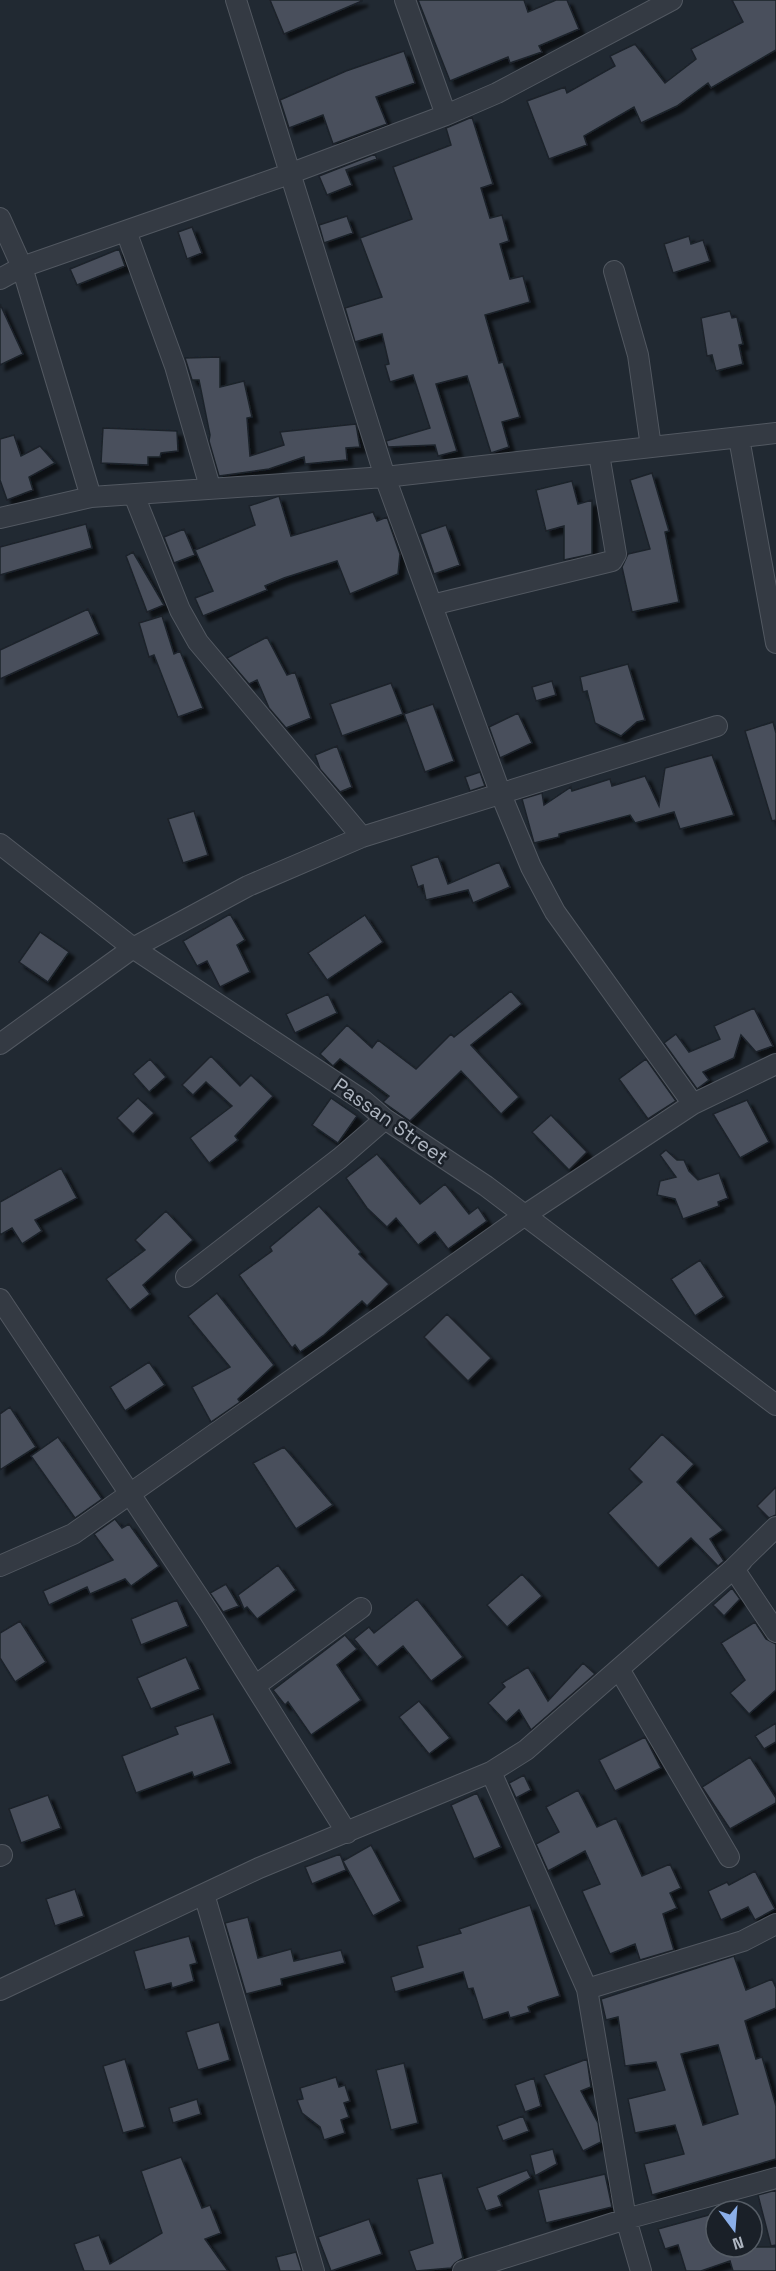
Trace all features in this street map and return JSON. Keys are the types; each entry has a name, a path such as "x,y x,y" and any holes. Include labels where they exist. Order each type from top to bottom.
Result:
{"street":[{"path":"236,0 386,477 500,792 531,867 555,912 693,1104"},
{"path":"405,0 447,115"},
{"path":"0,279 22,267 290,174 447,115 497,93 672,0"},
{"path":"0,218 22,267 91,497"},
{"path":"126,231 175,366 210,487"},
{"path":"614,271 638,355 651,447"},
{"path":"0,518 91,497 210,487 386,477 776,433"},
{"path":"739,438 776,643"},
{"path":"432,605 612,561 616,554 599,454"},
{"path":"134,495 180,610 198,642 362,837"},
{"path":"0,1044 133,948 248,886 362,837 717,726"},
{"name":"Passan Street","path":"0,844 133,948 364,1101 386,1119 525,1215 776,1405"},
{"path":"0,1566 73,1533 525,1215 693,1104 776,1064"},
{"path":"186,1277 340,1158 386,1119"},
{"path":"0,1299 255,1686 347,1833"},
{"path":"776,1527 734,1569 776,1632"},
{"path":"0,1990 259,1869 491,1772 526,1750 733,1569 776,1527"},
{"path":"255,1686 361,1608"},
{"path":"619,1669 729,1857"},
{"path":"491,1772 586,1989 626,2219 641,2271"},
{"path":"204,1894 314,2271"},
{"path":"586,1989 732,1945 776,1924"},
{"path":"463,2271 626,2219 776,2178"}],"building":[{"path":"270,0 362,0 362,1 284,34"},
{"path":"418,0 524,0 528,12 556,0 567,0 579,29 539,46 542,52 510,63 508,57 450,81"},
{"path":"732,0 776,0 776,50 711,88 708,83 677,106 641,123 634,107 584,136 587,145 549,159 527,101 565,87 567,93 615,66 610,56 635,44 665,83 696,59 691,49 743,22"},
{"path":"404,51 415,83 376,97 387,124 333,144 323,115 289,128 280,100 346,71"},
{"path":"472,117 493,184 481,188 490,218 502,215 509,241 500,244 510,279 523,276 530,302 485,315 499,363 503,362 520,417 502,422 509,447 491,453 467,376 436,384 457,451 438,456 435,445 388,447 386,441 430,428 413,375 390,382 385,365 389,364 382,334 355,342 345,308 382,297 360,238 412,219 393,167 451,145 446,128"},
{"path":"375,154 377,159 346,170 352,185 327,195 319,176"},
{"path":"347,216 353,233 324,243 319,225"},
{"path":"192,227 202,253 187,259 178,232"},
{"path":"689,236 691,244 703,240 710,261 673,273 664,244"},
{"path":"119,249 125,266 77,285 70,269"},
{"path":"0,304 23,354 0,365"},
{"path":"730,311 732,318 737,317 743,344 739,345 743,364 716,371 712,355 707,356 701,318"},
{"path":"220,357 220,387 244,381 252,417 247,418 250,456 284,445 280,432 356,424 360,447 346,448 347,460 305,464 304,457 269,469 219,476 209,441 210,435 199,380 192,380 185,358"},
{"path":"103,428 177,431 178,451 161,453 160,457 148,457 148,465 101,463"},
{"path":"14,435 21,456 40,446 55,463 29,477 33,490 7,500 0,480 0,439"},
{"path":"652,473 669,531 665,532 679,602 632,612 622,567 628,554 650,549 630,480"},
{"path":"572,481 578,504 592,500 592,554 564,560 564,526 546,531 536,490"},
{"path":"279,496 291,536 373,512 377,521 387,517 400,554 398,574 350,594 337,561 284,578 265,586 267,590 203,616 195,598 213,591 195,550 255,525 249,506"},
{"path":"86,524 92,548 0,575 0,547"},
{"path":"446,525 460,565 434,574 420,534"},
{"path":"184,529 195,555 174,563 164,537"},
{"path":"133,552 164,605 147,612 126,556"},
{"path":"88,609 99,634 0,679 0,650"},
{"path":"162,616 174,654 180,651 203,708 178,717 154,655 149,657 139,623"},
{"path":"267,637 287,675 295,672 311,718 286,728 269,708 257,680 249,684 227,658"},
{"path":"628,664 645,720 637,722 621,736 595,723 587,691 583,692 580,677"},
{"path":"552,681 556,695 536,701 532,687"},
{"path":"391,683 403,714 342,736 330,704"},
{"path":"433,704 454,761 425,772 404,714"},
{"path":"518,713 532,743 500,758 489,727"},
{"path":"773,722 776,733 776,820 772,821 745,731"},
{"path":"337,746 352,787 340,792 320,769 315,755"},
{"path":"712,755 734,815 680,829 674,812 635,823 630,815 534,843 522,799 542,793 544,805 571,787 572,791 610,779 612,786 645,776 659,806 665,768"},
{"path":"480,772 485,786 470,791 465,777"},
{"path":"194,811 208,855 183,863 168,819"},
{"path":"438,856 448,884 499,862 510,887 473,903 468,890 426,900 423,885 418,887 411,866"},
{"path":"230,914 245,940 237,945 250,972 220,987 207,961 197,966 183,941"},
{"path":"365,915 383,942 327,980 308,953"},
{"path":"40,932 69,952 48,982 19,962"},
{"path":"511,991 522,1004 471,1045 519,1097 501,1114 461,1071 410,1121 383,1102 389,1096 340,1059 333,1066 320,1054 347,1025 372,1048 378,1040 416,1069 451,1034 454,1037"},
{"path":"328,994 337,1013 295,1033 286,1014"},
{"path":"754,1008 773,1046 756,1052 741,1035 734,1058 703,1072 709,1080 697,1089 664,1043 676,1034 689,1052 720,1039 714,1026"},
{"path":"211,1056 240,1086 251,1075 273,1096 235,1136 238,1140 209,1163 190,1138 232,1106 206,1082 193,1095 182,1085"},
{"path":"150,1059 166,1077 149,1092 133,1074"},
{"path":"646,1059 676,1101 648,1119 619,1079"},
{"path":"138,1098 154,1113 133,1134 117,1118"},
{"path":"331,1098 357,1116 338,1143 312,1125"},
{"path":"747,1100 769,1142 740,1158 713,1114"},
{"path":"551,1115 587,1152 569,1170 532,1132"},
{"path":"666,1150 677,1160 684,1160 689,1171 698,1180 719,1173 728,1198 718,1202 719,1206 683,1219 675,1199 657,1195 660,1181 676,1177 660,1155"},
{"path":"377,1154 420,1204 445,1184 469,1214 478,1207 487,1221 448,1249 435,1232 418,1245 396,1218 387,1227 367,1208 346,1178"},
{"path":"61,1168 77,1198 35,1220 42,1231 22,1244 12,1228 0,1235 0,1202"},
{"path":"319,1206 361,1252 359,1254 389,1284 367,1306 362,1301 324,1335 300,1352 295,1345 292,1348 239,1275 272,1251 270,1247"},
{"path":"166,1211 193,1240 143,1285 150,1294 130,1310 106,1279 145,1250 135,1240"},
{"path":"700,1260 724,1297 695,1316 671,1279"},
{"path":"217,1293 274,1365 238,1399 240,1402 211,1422 192,1387 230,1367 188,1316"},
{"path":"447,1314 491,1358 468,1381 424,1337"},
{"path":"149,1362 165,1385 125,1411 110,1387"},
{"path":"10,1407 36,1447 0,1470 0,1414"},
{"path":"662,1434 694,1464 677,1482 723,1530 710,1539 724,1561 718,1566 691,1538 658,1568 608,1513 642,1482 629,1469"},
{"path":"58,1437 102,1499 75,1518 31,1456"},
{"path":"284,1447 333,1505 296,1529 253,1463"},
{"path":"776,1487 776,1515 769,1518 757,1506"},
{"path":"115,1519 122,1528 129,1524 159,1566 131,1586 125,1579 90,1594 87,1587 49,1605 43,1591 113,1560 94,1534"},
{"path":"278,1565 296,1590 257,1619 247,1607 244,1609 238,1595"},
{"path":"522,1574 542,1596 507,1627 487,1605"},
{"path":"226,1584 239,1606 223,1612 210,1593"},
{"path":"732,1588 740,1599 724,1616 713,1605"},
{"path":"417,1599 463,1657 431,1681 403,1646 377,1667 354,1639 369,1627 374,1633"},
{"path":"177,1600 188,1626 141,1645 131,1619"},
{"path":"20,1621 46,1662 15,1682 0,1658 0,1633"},
{"path":"755,1622 766,1639 776,1644 776,1690 749,1714 730,1693 745,1680 721,1643"},
{"path":"345,1635 357,1649 337,1665 361,1700 311,1735 288,1702 285,1705 273,1690"},
{"path":"186,1657 200,1689 151,1709 137,1678"},
{"path":"583,1663 595,1674 531,1730 519,1710 506,1722 488,1703 505,1687 502,1683 528,1667 548,1701"},
{"path":"419,1701 450,1738 429,1754 399,1717"},
{"path":"213,1714 231,1763 194,1777 192,1772 136,1793 122,1756 178,1734 175,1727"},
{"path":"776,1723 776,1742 764,1749 755,1736"},
{"path":"645,1737 661,1768 615,1791 599,1760"},
{"path":"750,1757 776,1798 776,1803 730,1829 702,1787"},
{"path":"524,1775 531,1790 516,1798 509,1783"},
{"path":"578,1790 597,1827 616,1818 642,1876 670,1864 681,1888 670,1893 677,1908 663,1914 674,1950 640,1960 635,1944 610,1954 582,1891 600,1884 585,1851 548,1871 536,1844 559,1832 546,1807"},
{"path":"477,1793 501,1847 474,1859 451,1805"},
{"path":"48,1795 61,1828 21,1843 9,1809"},
{"path":"371,1845 401,1901 373,1916 343,1861"},
{"path":"340,1854 346,1870 312,1884 305,1867"},
{"path":"755,1871 775,1909 755,1920 748,1907 721,1920 708,1891 727,1882 729,1885"},
{"path":"75,1889 84,1916 55,1926 46,1899"},
{"path":"530,1905 560,1996 528,2007 530,2012 510,2018 508,2012 483,2020 473,1988 468,1989 463,1972 395,1992 391,1977 423,1967 417,1946 461,1933 459,1929"},
{"path":"248,1917 258,1958 291,1949 294,1961 341,1950 345,1963 281,1979 282,1985 246,1994 225,1923"},
{"path":"189,1936 197,1963 190,1965 194,1981 172,1988 171,1983 145,1990 134,1951"},
{"path":"734,1956 746,1990 772,1979 776,1988 776,2008 745,2021 756,2059 762,2057 776,2106 776,2159 652,2195 644,2164 684,2154 675,2125 635,2133 628,2099 665,2090 656,2062 625,2066 618,2017 606,2020 601,1999","holes":["718,2045 738,2114 703,2125 681,2054"]},
{"path":"219,2022 230,2060 198,2070 186,2032"},
{"path":"125,2059 145,2127 123,2133 103,2066"},
{"path":"587,2059 591,2087 581,2091 598,2123 601,2142 583,2151 544,2075"},
{"path":"404,2063 418,2123 391,2130 376,2070"},
{"path":"336,2077 339,2087 345,2085 350,2101 344,2103 349,2117 341,2120 345,2133 324,2140 320,2127 302,2113 297,2100 303,2099 300,2088"},
{"path":"534,2078 541,2106 525,2112 515,2085"},
{"path":"197,2099 201,2114 173,2123 169,2108"},
{"path":"523,2116 529,2131 503,2141 497,2126"},
{"path":"553,2149 557,2164 535,2176 530,2155"},
{"path":"181,2157 202,2208 210,2205 221,2233 205,2239 228,2271 84,2271 74,2244 99,2235 110,2264 162,2233 141,2171"},
{"path":"527,2170 531,2178 498,2196 502,2206 486,2211 477,2188"},
{"path":"442,2173 463,2258 451,2268 416,2271 409,2251 433,2243 417,2179"},
{"path":"605,2174 612,2207 546,2223 538,2190"},
{"path":"776,2190 776,2245 771,2246 764,2219 764,2199 759,2199 758,2195"},
{"path":"704,2216 704,2259 764,2259 764,2247 776,2247 776,2271 733,2271 730,2261 701,2271 686,2271 678,2245 665,2249 658,2229"},
{"path":"369,2219 382,2254 331,2271 318,2237"},
{"path":"296,2252 302,2271 280,2271 276,2257"}]}
